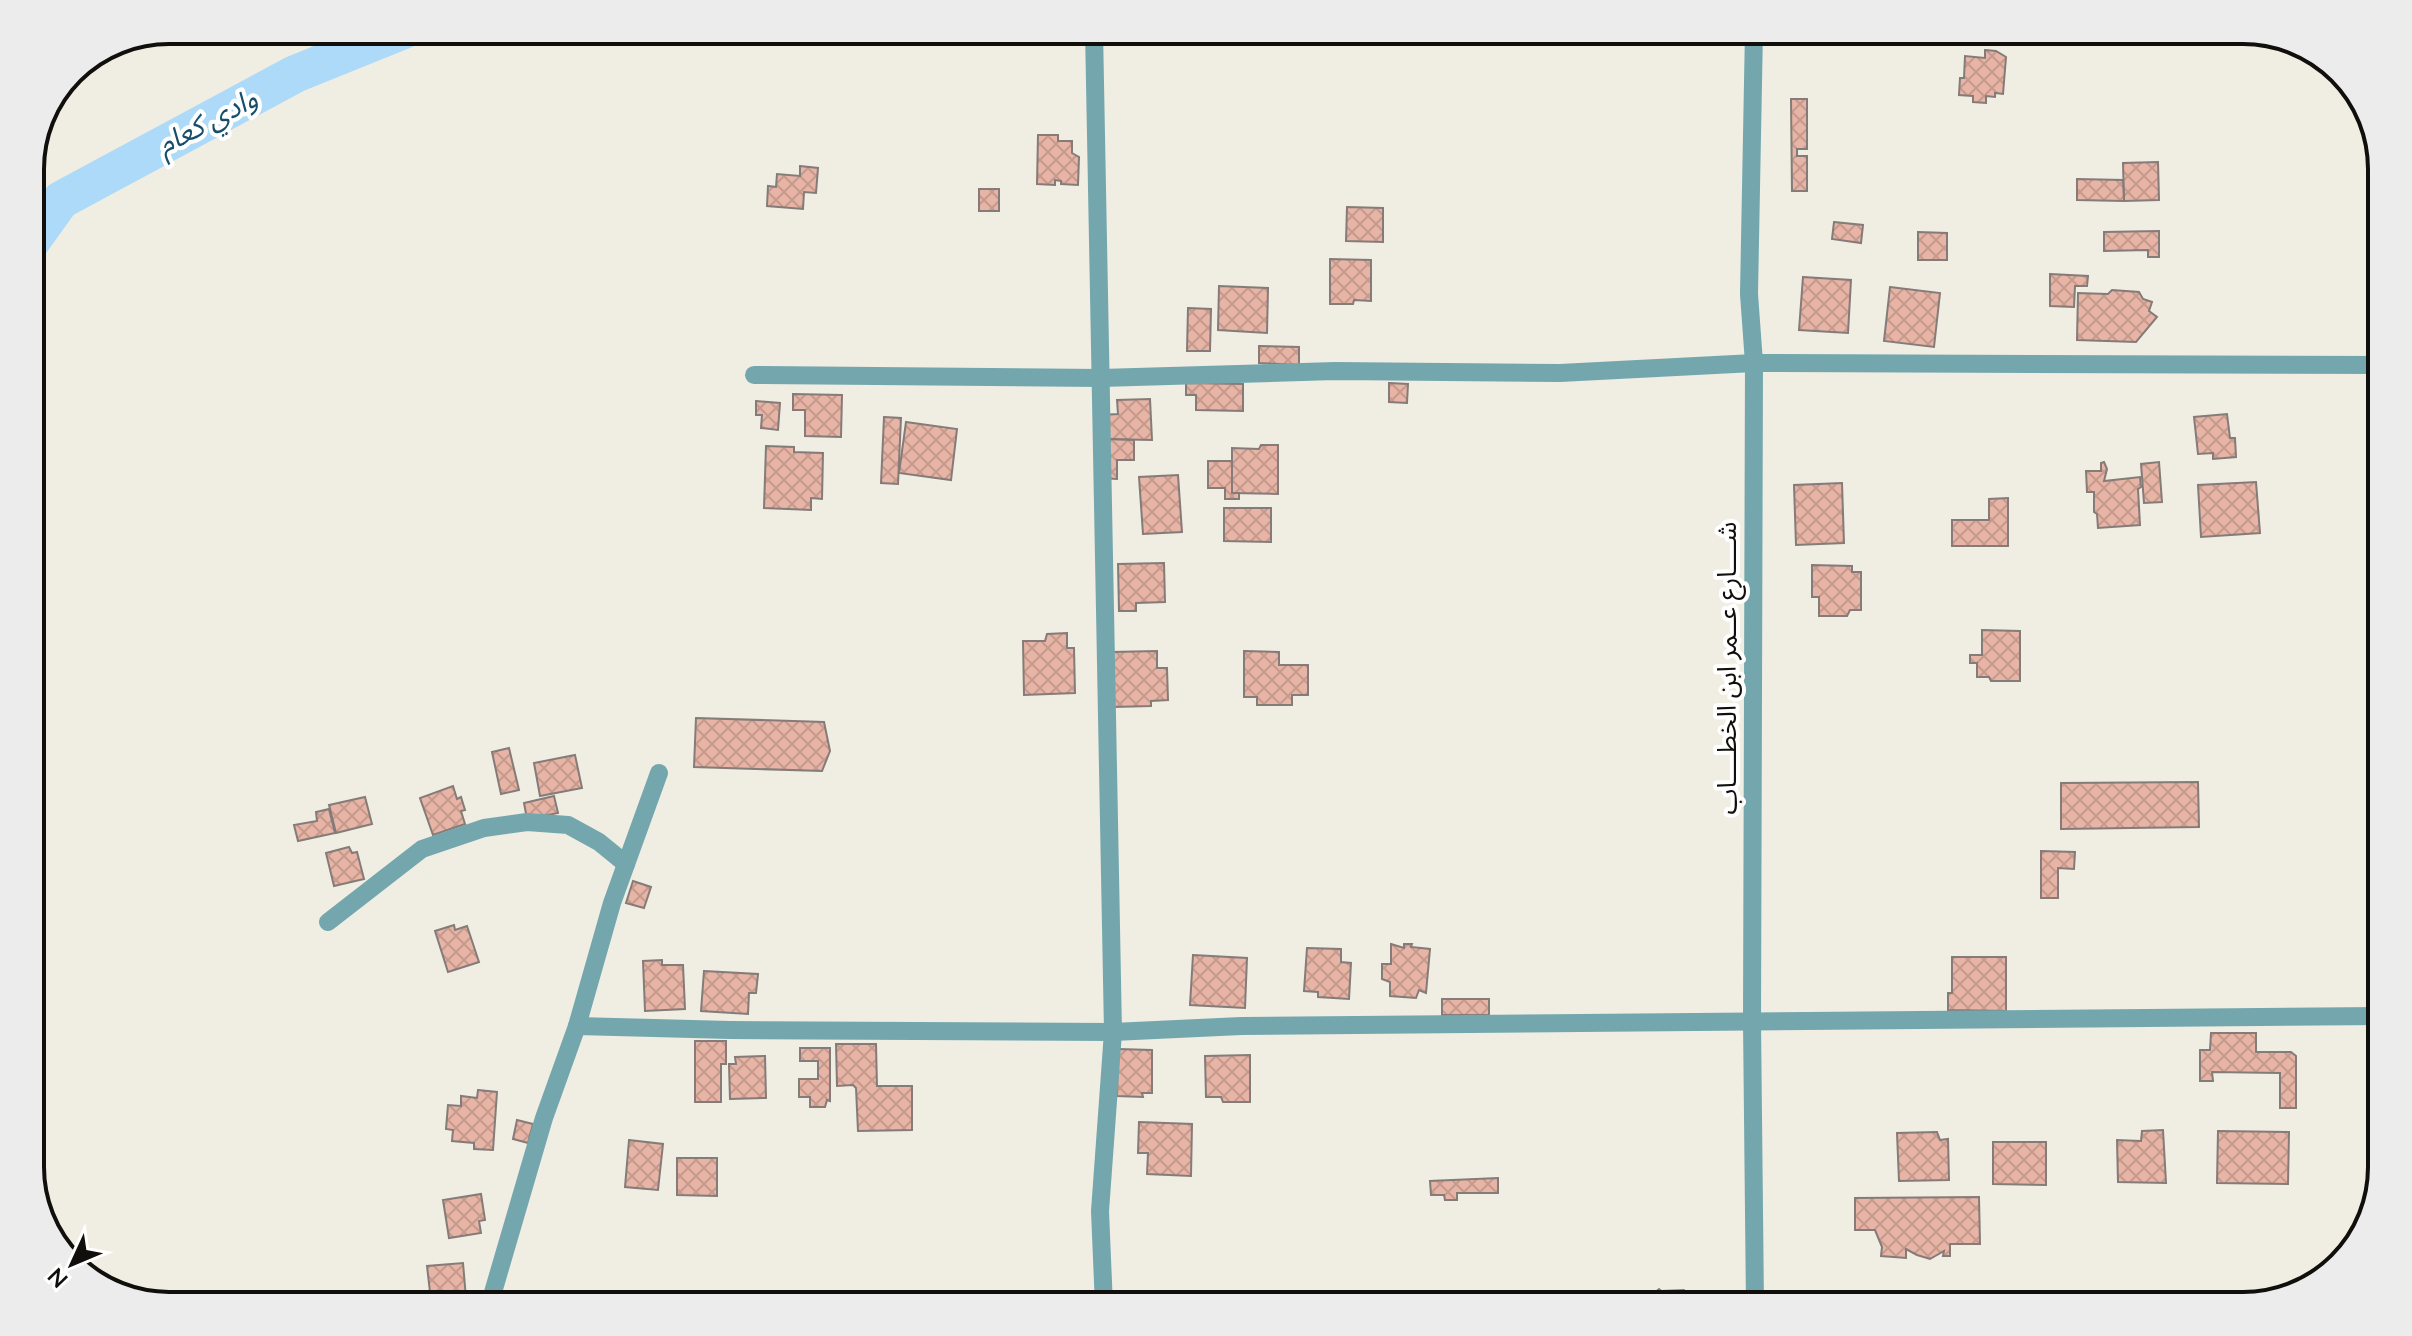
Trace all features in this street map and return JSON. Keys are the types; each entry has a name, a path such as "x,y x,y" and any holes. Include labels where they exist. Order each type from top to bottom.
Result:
{"street":[{"path":"1094,44 1113,1032 1100,1211 1103,1292"},
{"name":"شــــارع عــمر ابن الخطــــاب","path":"1754,44 1749,294 1754,363 1752,1022 1755,1292"},
{"path":"754,375 1101,378 1335,371 1560,373 1754,363 2368,365"},
{"path":"493,1292 544,1118 577,1026 612,903 659,773"},
{"path":"328,922 422,849 484,828 527,822 568,825 599,842 626,864"},
{"path":"577,1026 1113,1032 1241,1026 2368,1016"}],"building":[{"path":"1985,50 1996,51 2006,57 2003,94 1986,96 1986,103 1973,102 1973,96 1959,95 1965,56 1985,58"},
{"path":"1791,99 1807,99 1807,149 1797,149 1797,156 1807,156 1807,191 1792,191"},
{"path":"1038,135 1058,135 1058,141 1072,141 1072,153 1079,157 1078,185 1061,184 1061,181 1055,180 1055,185 1037,184"},
{"path":"2158,162 2159,200 2124,201 2123,163"},
{"path":"800,166 818,168 816,193 804,192 803,209 767,206 768,186 776,187 777,174 800,176"},
{"path":"2077,179 2123,180 2124,201 2077,200"},
{"path":"979,189 999,189 999,211 979,211"},
{"path":"1347,207 1383,208 1383,242 1346,241"},
{"path":"1834,222 1863,225 1861,243 1832,239"},
{"path":"2159,231 2159,257 2148,257 2148,250 2104,251 2104,232"},
{"path":"1918,232 1947,233 1947,260 1918,260"},
{"path":"1330,259 1371,260 1371,301 1330,304"},
{"path":"2050,274 2088,276 2087,286 2075,286 2074,307 2050,306"},
{"path":"1803,277 1851,280 1848,333 1799,330"},
{"path":"1219,286 1268,288 1267,333 1218,330"},
{"path":"1890,287 1940,293 1934,347 1884,341"},
{"path":"2112,290 2139,292 2143,299 2152,302 2149,311 2157,317 2136,342 2077,340 2078,293 2108,294"},
{"path":"1188,308 1211,309 1210,351 1187,351"},
{"path":"1259,346 1299,347 1299,365 1259,363"},
{"path":"1186,383 1243,384 1243,411 1196,410 1196,395 1186,395"},
{"path":"1389,383 1408,384 1407,403 1389,402"},
{"path":"793,394 842,395 841,437 805,436 805,410 793,410"},
{"path":"1150,399 1152,440 1104,439 1102,415 1118,414 1117,400"},
{"path":"756,401 780,403 778,430 761,428 762,415 756,415"},
{"path":"2227,414 2230,438 2235,438 2236,457 2213,459 2213,453 2198,454 2194,417"},
{"path":"884,417 901,418 898,484 881,483"},
{"path":"906,422 957,429 951,480 899,473"},
{"path":"1104,439 1134,440 1134,460 1117,460 1117,479 1100,478"},
{"path":"1261,445 1278,445 1278,494 1232,493 1232,448 1259,449"},
{"path":"766,446 794,447 794,452 823,453 822,499 811,498 811,510 764,508"},
{"path":"1208,461 1232,461 1232,493 1239,493 1239,499 1225,499 1225,488 1208,488"},
{"path":"2104,462 2107,469 2104,481 2140,477 2140,525 2098,528 2094,492 2087,492 2086,471 2101,471 2101,463"},
{"path":"2159,462 2162,502 2144,503 2141,464"},
{"path":"1178,475 1182,532 1143,534 1139,477"},
{"path":"2256,482 2260,533 2201,537 2198,485"},
{"path":"1842,483 1844,543 1796,545 1794,485"},
{"path":"2008,498 2008,546 1952,546 1952,520 1989,520 1989,499"},
{"path":"1224,508 1271,508 1271,542 1224,541"},
{"path":"1164,563 1165,602 1136,603 1136,611 1119,611 1118,564"},
{"path":"1812,565 1852,566 1852,572 1861,572 1861,610 1850,610 1847,616 1819,616 1819,597 1812,597"},
{"path":"1982,630 2020,631 2020,681 1991,681 1989,677 1977,677 1977,663 1970,663 1970,655 1982,655"},
{"path":"1067,633 1067,648 1074,648 1075,693 1024,695 1023,641 1045,641 1047,634"},
{"path":"1157,651 1157,668 1167,668 1168,700 1151,701 1151,706 1114,707 1112,652"},
{"path":"1244,651 1279,652 1279,665 1308,665 1308,695 1292,695 1292,705 1257,705 1257,697 1244,697"},
{"path":"696,718 824,722 830,751 822,771 694,767"},
{"path":"509,748 519,790 501,794 492,752"},
{"path":"575,755 582,788 540,796 534,763"},
{"path":"2198,782 2199,827 2061,829 2061,783"},
{"path":"453,786 457,799 461,797 465,824 433,835 420,798"},
{"path":"554,796 558,813 527,819 524,803"},
{"path":"365,797 372,824 336,833 329,805"},
{"path":"329,809 335,833 298,841 294,825 317,821 316,812"},
{"path":"349,847 352,853 357,852 364,879 334,886 326,853"},
{"path":"2041,851 2075,852 2074,869 2058,868 2058,898 2041,898"},
{"path":"633,881 651,887 644,908 626,903"},
{"path":"454,925 455,930 467,926 479,962 448,972 435,931"},
{"path":"1391,944 1404,948 1404,944 1412,944 1411,947 1430,949 1426,993 1419,990 1416,998 1390,996 1390,982 1382,979 1382,964 1391,964"},
{"path":"1307,948 1341,949 1341,962 1351,963 1349,999 1318,997 1318,992 1304,991"},
{"path":"1193,955 1247,958 1245,1008 1190,1005"},
{"path":"1952,957 2006,957 2006,1011 1948,1010 1948,993 1952,993"},
{"path":"662,960 662,965 683,965 685,1009 645,1011 643,961"},
{"path":"704,971 758,974 756,993 749,993 748,1014 701,1011"},
{"path":"1442,999 1489,999 1489,1015 1442,1015"},
{"path":"2211,1033 2256,1033 2256,1052 2291,1052 2296,1056 2296,1108 2280,1108 2280,1073 2212,1072 2213,1081 2200,1081 2200,1050 2210,1050"},
{"path":"695,1041 726,1041 726,1064 721,1064 721,1102 695,1102"},
{"path":"836,1044 876,1044 877,1086 912,1086 912,1130 858,1131 856,1088 853,1085 837,1086"},
{"path":"800,1048 830,1048 830,1101 827,1100 825,1107 810,1107 810,1097 799,1097 799,1079 818,1079 818,1061 800,1061"},
{"path":"1118,1049 1152,1050 1152,1093 1142,1093 1143,1097 1117,1096"},
{"path":"1250,1055 1250,1102 1223,1102 1221,1097 1206,1097 1205,1056"},
{"path":"765,1056 766,1098 730,1099 729,1064 736,1064 735,1057"},
{"path":"478,1090 497,1092 493,1150 474,1149 474,1143 452,1141 453,1130 446,1129 448,1105 461,1106 461,1096 477,1098"},
{"path":"517,1120 533,1124 528,1143 513,1139"},
{"path":"1139,1122 1192,1124 1191,1176 1147,1174 1148,1153 1138,1153"},
{"path":"2163,1130 2166,1183 2118,1182 2117,1140 2141,1141 2142,1131"},
{"path":"2218,1131 2289,1132 2288,1184 2217,1183"},
{"path":"1937,1132 1940,1140 1948,1139 1949,1180 1899,1181 1897,1133"},
{"path":"629,1140 663,1144 658,1190 625,1187"},
{"path":"1993,1142 2046,1142 2046,1185 1993,1184"},
{"path":"677,1158 717,1158 717,1196 677,1195"},
{"path":"1498,1178 1498,1193 1457,1193 1457,1200 1445,1200 1444,1195 1431,1195 1430,1181"},
{"path":"481,1194 485,1220 479,1221 481,1233 449,1238 443,1200"},
{"path":"1979,1197 1980,1244 1950,1244 1950,1256 1943,1256 1944,1251 1930,1259 1906,1249 1906,1258 1881,1256 1882,1247 1875,1230 1855,1230 1855,1198"},
{"path":"463,1263 465,1292 430,1292 427,1266"},
{"path":"1659,1289 1685,1292 1655,1292"}],"waterway":[{"name":"وادي كعام","path":"44,224 61,200 295,74 369,44"}]}
